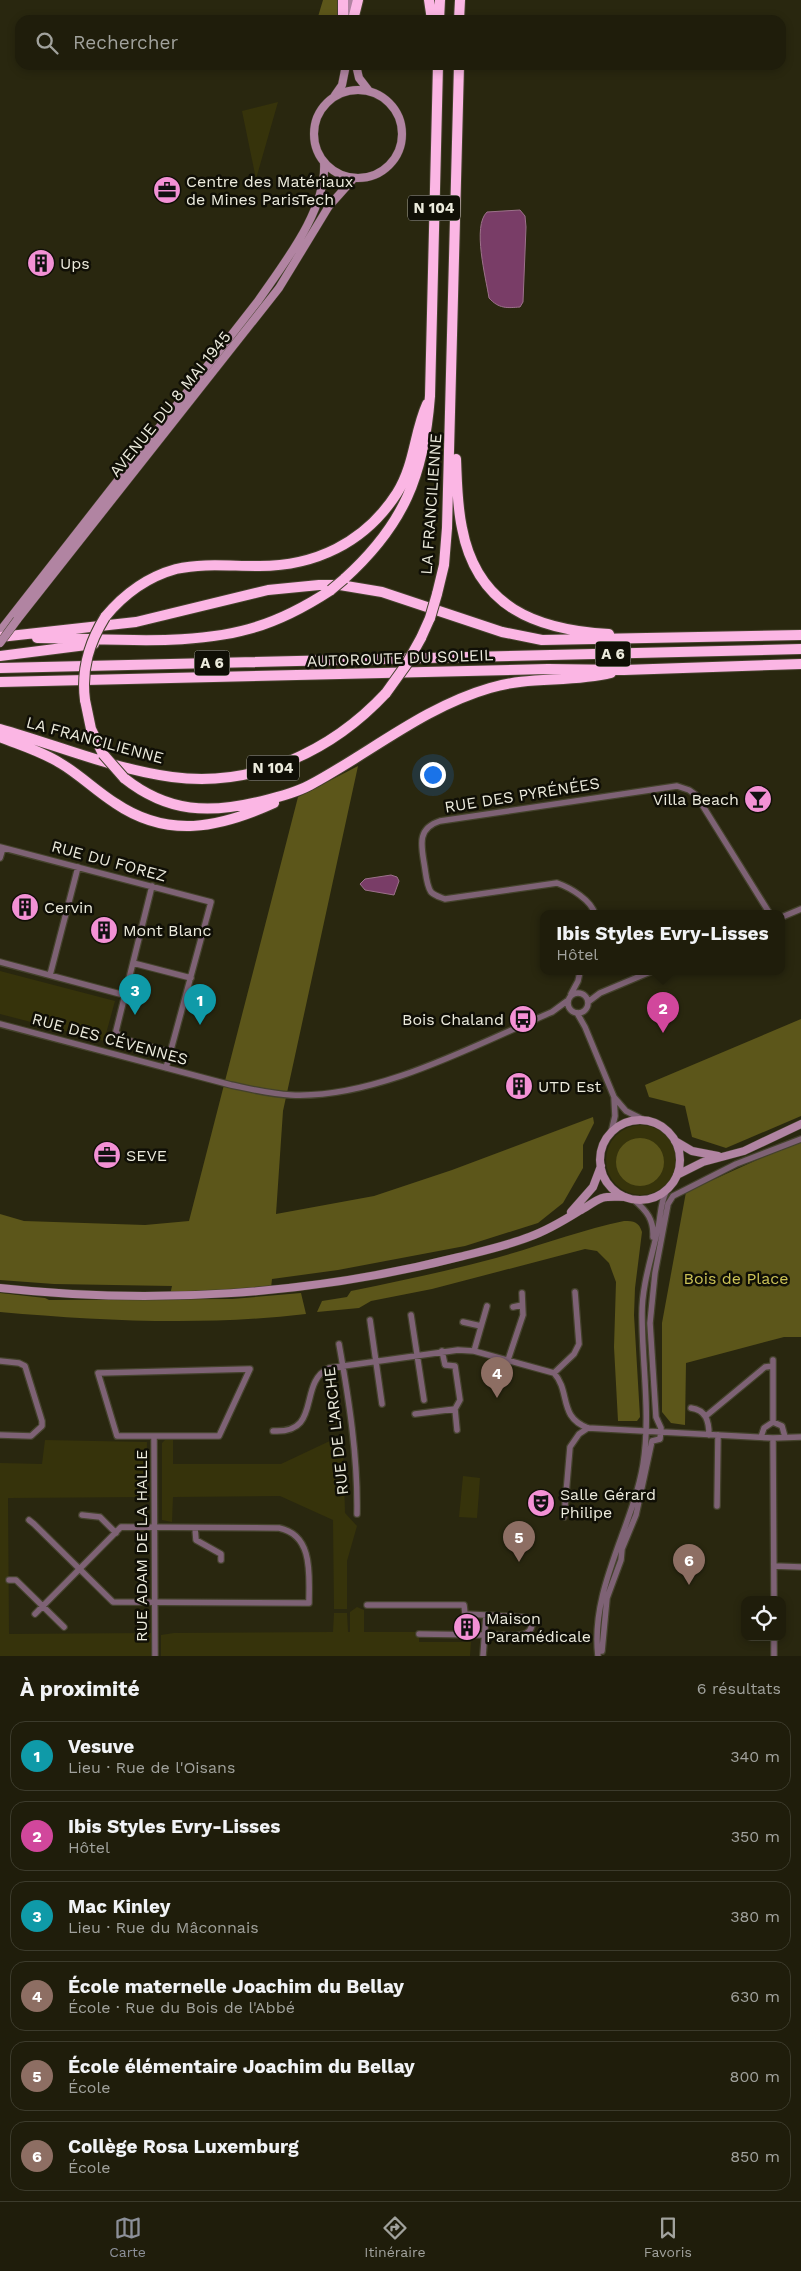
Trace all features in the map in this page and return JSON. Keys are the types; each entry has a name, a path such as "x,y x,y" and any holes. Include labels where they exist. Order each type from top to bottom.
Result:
{"highway":[{"path":"343,0 344,15"},
{"path":"354,15 358,0"},
{"path":"429,0 431,15"},
{"path":"439,15 440,0"},
{"path":"459,15 460,0"},
{"name":"LA FRANCILIENNE","path":"0,638 130,640 200,637 250,629 297,611 331,590 383,538 409,494 425,446 430,396 438,70"},
{"name":"LA FRANCILIENNE","path":"0,729 137,770 188,778 226,777 277,766 320,747 352,724 386,693 406,665 422,638 430,618 437,594 446,542 452,419 459,70"},
{"path":"299,790 239,806 202,809 179,806 160,800 140,790 124,778 103,754 91,729 84,700 83,682 87,656 96,632 105,617 120,600 141,584 177,569 203,566 292,564 328,554 349,542 373,523 401,487 414,456 422,415 430,396"},
{"path":"452,419 456,427 458,503 466,545 479,573 499,598 525,616 558,628 594,633 673,636"},
{"path":"0,638 136,622 268,590 319,585 340,585 382,592 493,630 530,638 569,640 673,636 801,635"},
{"path":"0,656 130,640"},
{"name":"AUTOROUTE DU SOLEIL","path":"0,668 801,650"},
{"name":"AUTOROUTE DU SOLEIL","path":"0,682 548,669 624,670 801,664"},
{"path":"0,737 58,762 125,810 146,820 164,824 198,826 232,820 255,812 341,768 432,712 470,695 509,683 594,678 624,670"}],"main road":[{"path":"345,15 348,0"},
{"path":"352,0 352,15"},
{"name":"AVENUE DU 8 MAI 1945","path":"0,631 264,293 296,243 321,194 325,178 324,162 315,146 315,122 320,110 335,96 342,86 345,70"},
{"path":"324,162 332,170 354,178 366,178 377,174 387,167 395,158 401,142 401,124 396,113 385,99 369,91 359,78 357,70"},
{"path":"335,96 346,91 369,91"},
{"name":"AVENUE DU 8 MAI 1945","path":"0,643 279,288 329,206 354,178"},
{"path":"561,1222 589,1193 601,1166 603,1147 611,1133 625,1123 644,1120 660,1125 675,1141 692,1151 725,1156"},
{"path":"677,1175 702,1162 744,1150 801,1124"},
{"path":"601,1166 610,1186 625,1197 634,1200 650,1199 666,1192 677,1175 680,1162 675,1141"},
{"path":"0,1288 81,1295 172,1296 311,1285 386,1273 458,1257 529,1237 561,1222 597,1200 625,1197"}],"street":[{"name":"RUE DES PYRÉNÉES","path":"593,910 588,902 565,885 557,883 445,899 436,896 431,892 428,884 421,844 424,832 430,825 440,821 677,786 689,790 696,795 768,910"},
{"path":"0,858 1,848"},
{"name":"RUE DU FOREZ","path":"1,848 211,902 191,978"},
{"path":"50,975 78,867"},
{"path":"0,962 124,994 134,963 152,886"},
{"path":"785,916 801,909"},
{"path":"134,963 191,978 166,1068"},
{"path":"552,1012 567,1001 578,982 579,975"},
{"path":"585,1027 588,1002 600,993 643,975"},
{"path":"578,982 588,1002"},
{"path":"572,994 600,993"},
{"name":"RUE DES CÉVENNES","path":"124,994 116,1034 120,1038 170,1052"},
{"path":"567,1001 585,1027 614,1097 626,1111 644,1120"},
{"path":"552,1012 574,1012 586,1009"},
{"name":"RUE DES CÉVENNES","path":"0,1024 260,1092 291,1095 324,1094 358,1089 397,1077 552,1012"},
{"path":"611,1133 615,1116 614,1097"},
{"path":"602,1651 607,1598 621,1560 622,1549 636,1514 652,1441 660,1439 656,1417 650,1322 655,1273 668,1204 673,1196 736,1164 801,1139"},
{"path":"598,1656 597,1629 603,1594 643,1467 647,1430 642,1312 643,1288 666,1192"},
{"path":"634,1200 647,1211 651,1219 654,1229 652,1247"},
{"path":"554,1373 574,1354 579,1344 575,1292"},
{"path":"508,1360 523,1315 522,1293"},
{"path":"513,1307 522,1305"},
{"path":"474,1351 487,1306"},
{"path":"411,1315 424,1400"},
{"path":"370,1320 382,1404"},
{"path":"463,1322 481,1326"},
{"name":"RUE DE L'ARCHE","path":"339,1344 355,1444 358,1481 357,1514"},
{"path":"442,1350 445,1365 455,1366 460,1400 455,1409 457,1430"},
{"path":"273,1431 286,1432 298,1427 305,1417 318,1376 329,1368 442,1350 474,1351 554,1373 561,1384 567,1412 576,1422 588,1428 773,1438 801,1437"},
{"path":"0,1361 19,1363 25,1366 42,1421 39,1431 31,1436 0,1435"},
{"path":"706,1416 765,1366 773,1363 773,1422"},
{"path":"250,1369 219,1436 154,1436 117,1436 98,1373 250,1369"},
{"path":"691,1408 700,1410 706,1416 709,1422 709,1435"},
{"path":"415,1414 455,1409"},
{"path":"761,1437 764,1428 773,1422"},
{"path":"773,1422 782,1426 786,1437"},
{"path":"564,1517 570,1447 579,1434 588,1428"},
{"path":"717,1506 718,1435"},
{"name":"RUE ADAM DE LA HALLE","path":"154,1436 155,1656"},
{"path":"773,1438 774,1596"},
{"path":"82,1515 100,1517 116,1533"},
{"path":"29,1520 80,1570 113,1602 309,1603 308,1555 302,1545 289,1532 279,1528 121,1527 80,1570 35,1614"},
{"path":"195,1528 196,1540 221,1554 221,1560"},
{"path":"774,1566 801,1567"},
{"path":"9,1580 16,1580 64,1627"},
{"path":"367,1605 464,1605 465,1614 528,1618 532,1622 532,1628 529,1633 522,1636 419,1634"},
{"path":"484,1656 486,1616"},
{"path":"774,1641 774,1656"}],"shaded area":[{"path":"278,102 256,179 242,111"},
{"path":"520,210 525,216 526,227 523,302 520,307 503,307 489,298 481,253 481,229 487,212"},
{"path":"391,875 397,877 399,881 394,895 365,890 360,884 365,879"},
{"path":"0,971 115,1001 104,1041 0,1014"},
{"path":"641,1125 654,1128 666,1135 673,1147 676,1160 673,1173 666,1185 654,1192 641,1195 628,1192 616,1185 609,1173 606,1160 609,1147 616,1135 628,1128"},
{"path":"334,1439 341,1440 343,1444 345,1513 357,1526 347,1561 347,1609 334,1609 333,1520 280,1496 173,1497 172,1522 162,1520 162,1443 165,1440 173,1440 173,1464 281,1464"},
{"path":"45,1440 147,1442 146,1497 8,1498 9,1634 151,1633 151,1656 0,1656 0,1463 42,1464"},
{"path":"463,1476 480,1478 477,1518 459,1517"},
{"path":"357,1607 364,1610 364,1632 419,1632 419,1642 471,1642 470,1656 161,1656 161,1635 174,1633 333,1632 334,1613 347,1613 348,1632 350,1632 350,1612"}],"green space":[{"path":"323,0 338,0 338,15 318,15"},
{"path":"358,766 283,1111 276,1214 374,1196 452,1170 593,1117 594,1123 583,1145 583,1168 563,1203 538,1223 465,1246 338,1270 272,1279 271,1288 170,1295 172,1286 54,1284 0,1280 0,1214 24,1221 145,1225 189,1221 298,797"},
{"path":"801,1019 801,1116 726,1148 692,1137 685,1106 649,1097 645,1085"},
{"path":"640,1138 649,1140 657,1145 662,1153 664,1162 662,1171 657,1179 649,1184 640,1186 631,1184 623,1179 618,1171 616,1162 618,1153 623,1145 631,1140"},
{"name":"Bois de Place","path":"801,1140 801,1337 784,1337 686,1363 685,1425 671,1423 662,1412 662,1323 686,1192"},
{"path":"624,1221 636,1223 642,1232 635,1288 634,1315 640,1417 637,1421 618,1421 614,1347 616,1282 609,1263 597,1251 585,1249 432,1289 371,1301 359,1308 317,1312 322,1301 347,1297 351,1291 478,1263"},
{"path":"0,1293 49,1300 232,1299 301,1293 306,1314 268,1318 191,1321 76,1318 0,1312"}],"place":[{"name":"Centre des Matériaux de Mines ParisTech","path":"167,190"},
{"name":"Ups","path":"41,263"},
{"name":"Villa Beach","path":"758,799"},
{"name":"Cervin","path":"25,907"},
{"name":"Mont Blanc","path":"104,930"},
{"name":"Mac Kinley","path":"135,1015"},
{"name":"Bois Chaland","path":"523,1019"},
{"name":"Vesuve","path":"200,1025"},
{"name":"Ibis Styles Evry-Lisses","path":"663,1033"},
{"name":"UTD Est","path":"519,1086"},
{"name":"SEVE","path":"107,1155"},
{"name":"École maternelle Joachim du Bellay","path":"497,1398"},
{"name":"Salle Gérard Philipe","path":"541,1503"},
{"name":"École élémentaire Joachim du Bellay","path":"519,1562"},
{"name":"Collège Rosa Luxemburg","path":"689,1585"},
{"name":"Maison Paramédicale","path":"467,1627"}]}
